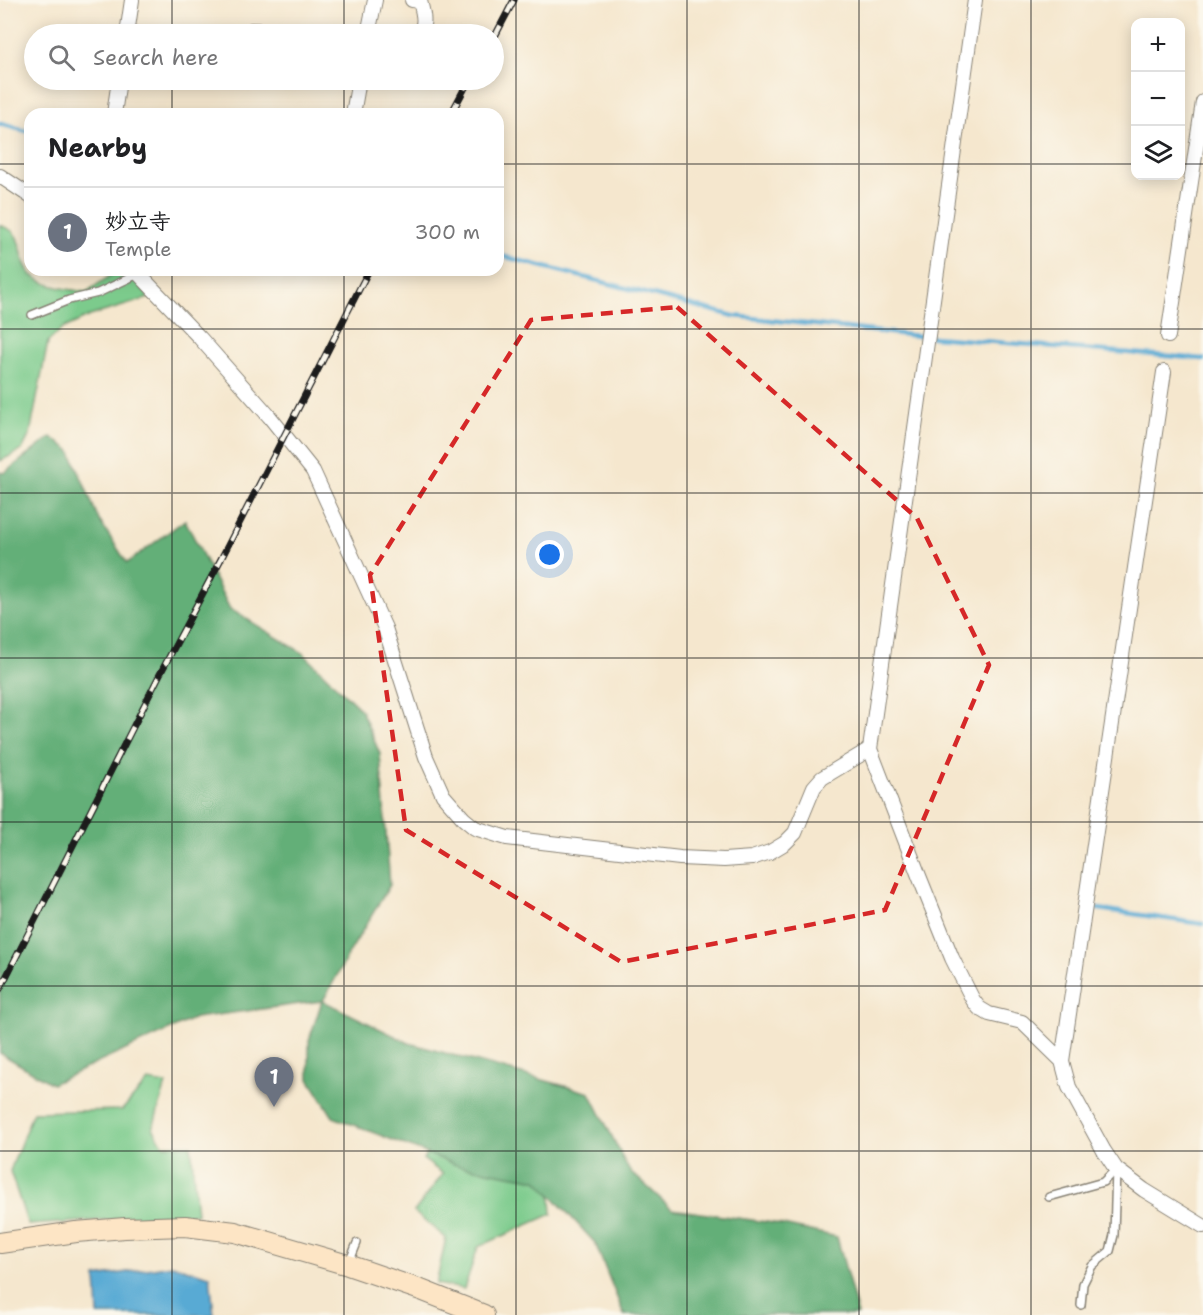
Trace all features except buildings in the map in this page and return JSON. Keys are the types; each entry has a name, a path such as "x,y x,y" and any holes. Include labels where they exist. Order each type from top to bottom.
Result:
{"street":[{"path":"128,24 132,0"},
{"path":"373,24 375,0"},
{"path":"412,0 420,1 423,24"},
{"path":"975,0 870,749 952,958 973,1000 979,1008 989,1014 1022,1022 1062,1061"},
{"path":"115,108 118,90"},
{"path":"354,108 357,90"},
{"path":"1168,336 1203,102"},
{"path":"0,176 24,189"},
{"path":"140,276 262,407 313,471 385,628 426,757 443,795 464,819 476,828 507,838 680,858 724,860 752,858 770,852 785,843 795,833 814,787 822,778 870,749"},
{"path":"1164,372 1062,1061 1069,1087 1116,1169 1144,1190 1203,1226"},
{"path":"0,1243 76,1232 185,1226 235,1232 348,1265 484,1315"}],"lane":[{"path":"32,315 69,300 98,293 129,276"},
{"path":"1049,1197 1103,1182 1116,1169"},
{"path":"1082,1305 1083,1284 1092,1266 1110,1251 1114,1235 1116,1169"},
{"path":"348,1265 357,1243"}],"highlighted area":[{"path":"677,307 917,518 989,665 885,910 621,962 406,830 370,575 531,320"}],"green space":[{"path":"0,225 12,231 19,242 24,258 24,276 33,276 57,287 86,292 110,276 134,276 149,298 90,316 62,329 48,342 30,434 22,450 0,461"},
{"path":"51,437 70,450 99,520 127,563 185,520 230,609 303,653 361,710 380,754 390,885 323,1001 409,1043 590,1093 629,1170 672,1209 774,1223 837,1237 858,1315 624,1315 595,1243 537,1180 459,1166 333,1117 309,1079 309,1040 322,1001 195,1018 52,1084 0,1053 0,472 4,473"},
{"path":"148,1081 166,1084 153,1128 163,1145 191,1145 197,1214 28,1225 10,1171 33,1112 122,1110"},
{"path":"467,1097 550,1185 552,1214 478,1247 464,1289 436,1284 446,1238 414,1212 443,1174 423,1159"}],"water":[{"path":"172,1265 210,1276 214,1315 98,1315 96,1277"}],"waterway":[{"path":"0,124 24,130"},
{"path":"504,257 734,316 909,335 1203,359"},
{"path":"1092,908 1203,924"}],"railway":[{"path":"501,24 514,0"},
{"path":"454,108 464,90"},
{"path":"0,989 366,276"}],"place":[{"name":"妙立寺","path":"274,1107"}]}
